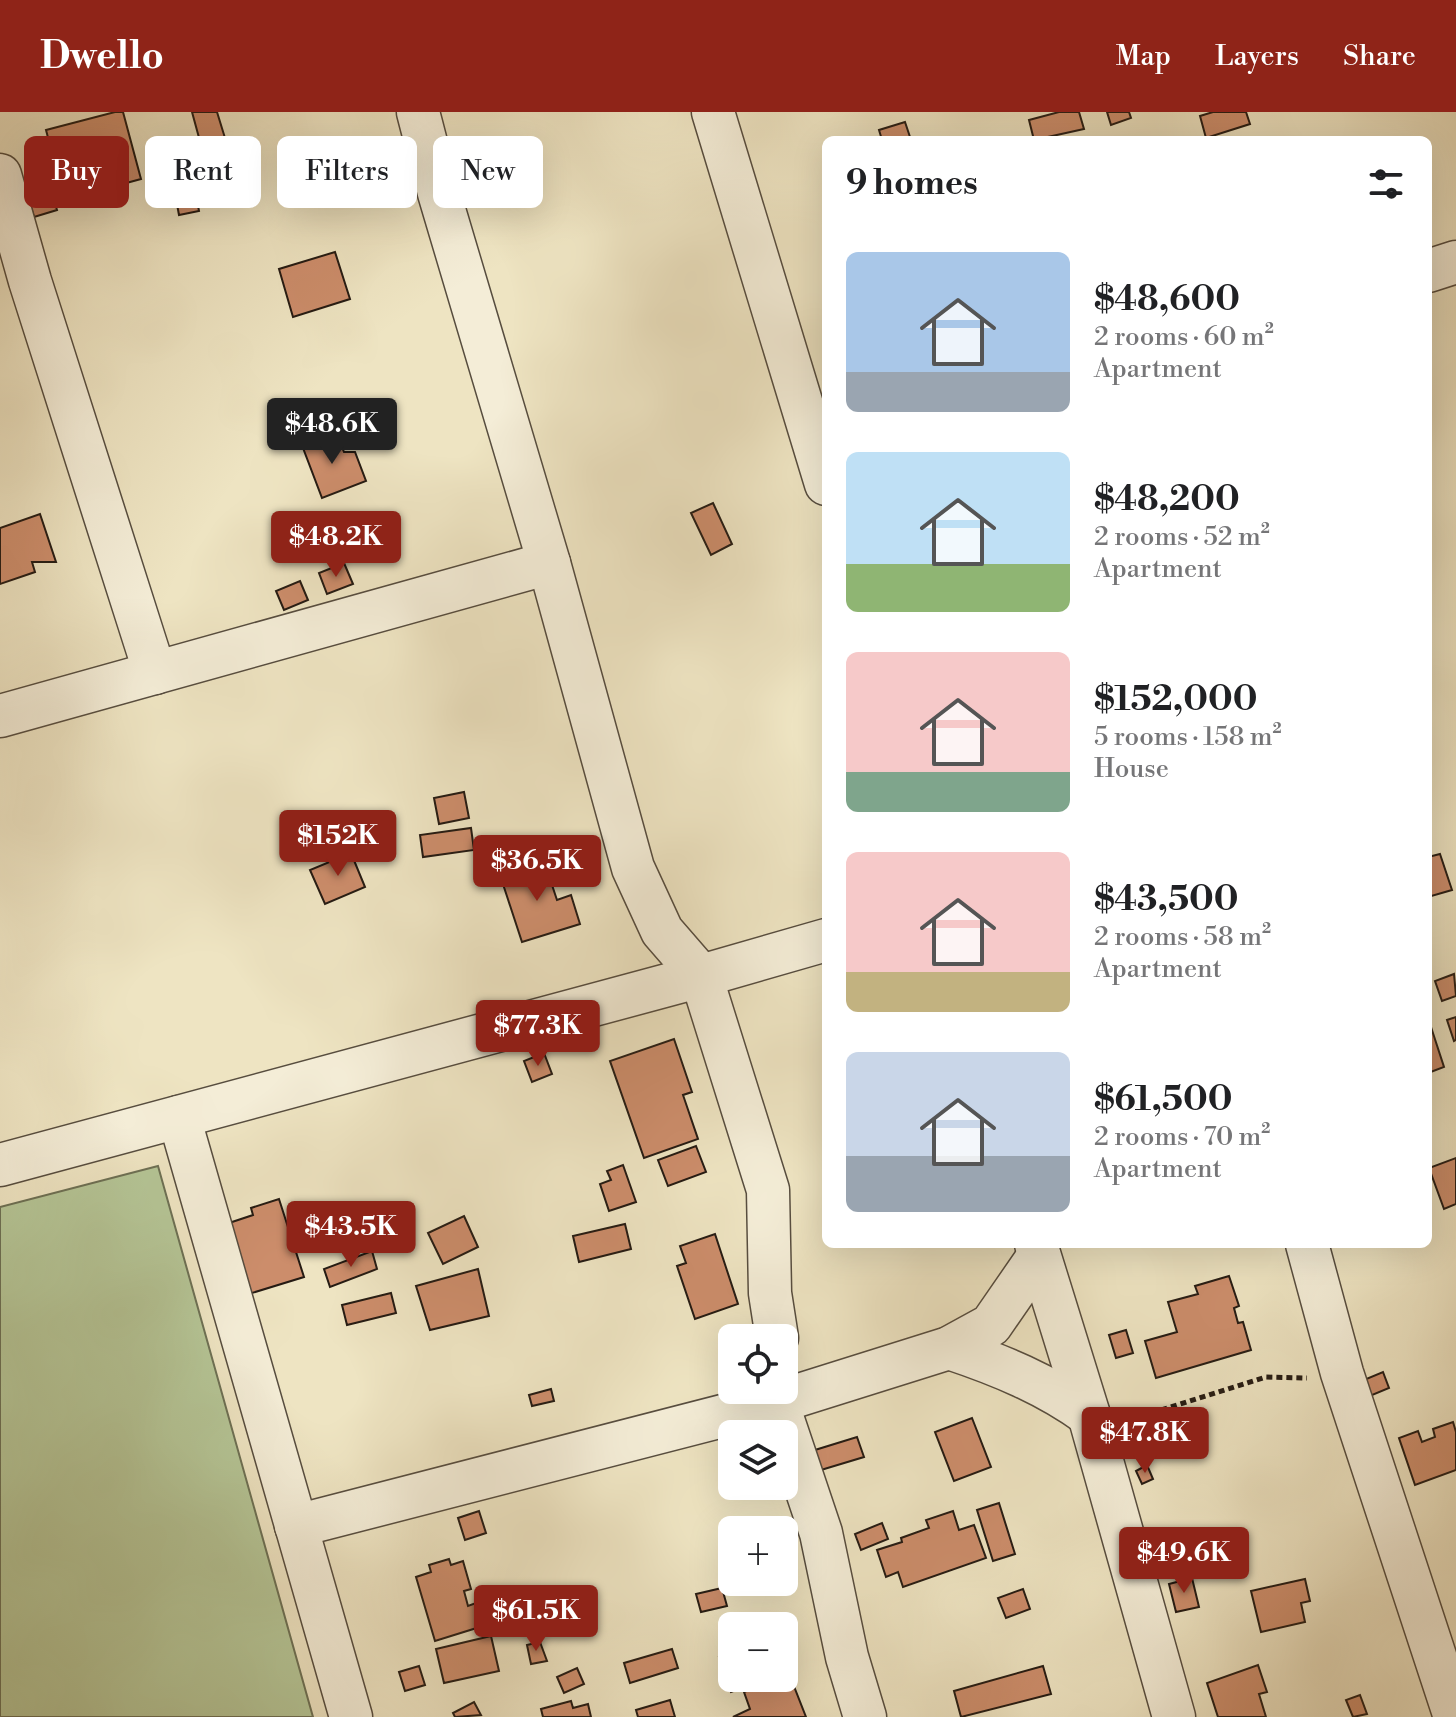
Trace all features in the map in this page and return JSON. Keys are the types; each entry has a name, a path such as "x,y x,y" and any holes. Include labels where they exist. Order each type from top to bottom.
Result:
{"street":[{"path":"418,112 439,193 549,563 633,868 662,931 701,976 768,1190 770,1293 775,1324"},
{"path":"713,112 822,471"},
{"path":"0,175 15,285 155,673"},
{"path":"1432,270 1456,262"},
{"path":"0,716 549,563"},
{"path":"0,1165 822,941"},
{"path":"179,1117 351,1717"},
{"path":"1308,1248 1342,1373 1445,1644 1455,1717"},
{"path":"798,1390 949,1348 991,1325 1037,1250"},
{"path":"1037,1250 1089,1415 1174,1717"},
{"path":"949,1348 1013,1371 1062,1395 1089,1415"},
{"path":"296,1526 747,1404"},
{"path":"780,1404 821,1533 847,1657 865,1717"}],"path":[{"path":"1089,1415 1155,1412 1266,1377 1298,1379 1342,1373"}],"green space":[{"path":"158,1166 313,1717 0,1717 0,1207"}],"building":[{"path":"123,112 141,179 129,182 129,136 48,136 46,130"},
{"path":"192,112 217,112 224,136 199,136"},
{"path":"1059,112 1079,112 1084,129 1052,136 1033,136 1029,120"},
{"path":"1107,112 1129,112 1131,118 1111,125"},
{"path":"1213,112 1246,112 1250,124 1205,136 1200,116"},
{"path":"905,122 910,136 881,136 879,130"},
{"path":"31,208 56,208 57,210 34,217"},
{"path":"178,208 198,208 199,211 179,215"},
{"path":"335,252 350,299 293,317 279,269"},
{"path":"312,435 316,446 338,437 344,452 355,452 366,481 322,498 300,440"},
{"path":"713,503 732,544 711,555 691,513"},
{"path":"40,514 56,562 32,562 35,572 0,584 0,528"},
{"path":"344,563 353,584 327,594 319,573"},
{"path":"300,581 308,600 284,610 276,591"},
{"path":"464,792 469,818 439,824 434,798"},
{"path":"471,828 474,850 423,857 420,835"},
{"path":"351,853 365,887 325,904 310,870"},
{"path":"1440,854 1452,890 1432,896 1432,856"},
{"path":"544,861 557,900 571,895 580,924 522,942 500,875"},
{"path":"1454,974 1456,996 1442,1001 1435,981"},
{"path":"1456,1017 1456,1040 1454,1041 1447,1020"},
{"path":"1432,1030 1444,1067 1432,1072"},
{"path":"674,1039 692,1092 683,1095 698,1139 644,1158 610,1061"},
{"path":"544,1053 552,1074 532,1082 524,1061"},
{"path":"696,1146 706,1172 668,1186 658,1160"},
{"path":"1456,1158 1456,1204 1444,1209 1432,1176 1432,1167"},
{"path":"623,1165 636,1202 609,1211 600,1184 611,1180 607,1171"},
{"path":"279,1199 304,1277 239,1297 229,1223 253,1215 251,1208"},
{"path":"464,1216 478,1247 443,1264 428,1233"},
{"path":"625,1224 631,1249 579,1262 573,1236"},
{"path":"715,1234 738,1304 695,1319 677,1266 686,1263 680,1246"},
{"path":"372,1251 377,1269 330,1287 324,1269"},
{"path":"478,1269 489,1316 430,1330 416,1286"},
{"path":"1229,1276 1239,1306 1234,1308 1238,1323 1243,1322 1251,1350 1156,1378 1145,1341 1177,1332 1168,1302 1198,1294 1195,1286"},
{"path":"391,1293 396,1313 347,1325 342,1305"},
{"path":"1126,1330 1133,1353 1116,1358 1109,1335"},
{"path":"1383,1372 1389,1388 1365,1398 1359,1382"},
{"path":"551,1389 554,1401 532,1406 529,1395"},
{"path":"972,1418 991,1467 954,1481 935,1432"},
{"path":"1453,1422 1456,1470 1415,1485 1399,1438 1418,1431 1422,1442 1435,1437 1433,1429"},
{"path":"857,1437 864,1457 821,1470 815,1450"},
{"path":"1147,1465 1153,1479 1142,1484 1136,1471"},
{"path":"999,1503 1015,1554 993,1561 977,1510"},
{"path":"479,1511 486,1533 465,1540 458,1518"},
{"path":"953,1511 959,1530 974,1525 986,1558 903,1587 898,1572 886,1577 877,1550 929,1528 926,1520"},
{"path":"882,1523 888,1539 861,1550 855,1534"},
{"path":"449,1559 451,1565 463,1561 471,1589 464,1591 468,1606 476,1603 483,1626 435,1641 416,1577 431,1572 429,1565"},
{"path":"1192,1578 1199,1607 1176,1612 1169,1584"},
{"path":"1305,1579 1310,1601 1301,1603 1305,1622 1261,1632 1251,1591"},
{"path":"718,1589 718,1596 724,1596 727,1606 701,1612 696,1594"},
{"path":"1023,1589 1030,1609 1006,1618 998,1598"},
{"path":"491,1636 499,1671 444,1683 436,1649"},
{"path":"540,1642 547,1661 531,1664 527,1645"},
{"path":"672,1649 678,1668 630,1683 624,1663"},
{"path":"1258,1665 1267,1692 1259,1694 1266,1717 1218,1717 1207,1683"},
{"path":"419,1666 425,1685 405,1691 399,1672"},
{"path":"1043,1666 1051,1694 961,1717 954,1691"},
{"path":"577,1668 584,1684 564,1693 557,1677"},
{"path":"744,1692 796,1692 806,1717 733,1717 750,1709"},
{"path":"1360,1695 1367,1714 1353,1717 1346,1700"},
{"path":"670,1700 675,1717 638,1717 636,1710"},
{"path":"571,1701 573,1708 588,1704 591,1717 543,1717 541,1709"},
{"path":"474,1702 481,1715 455,1717 453,1713"}]}
